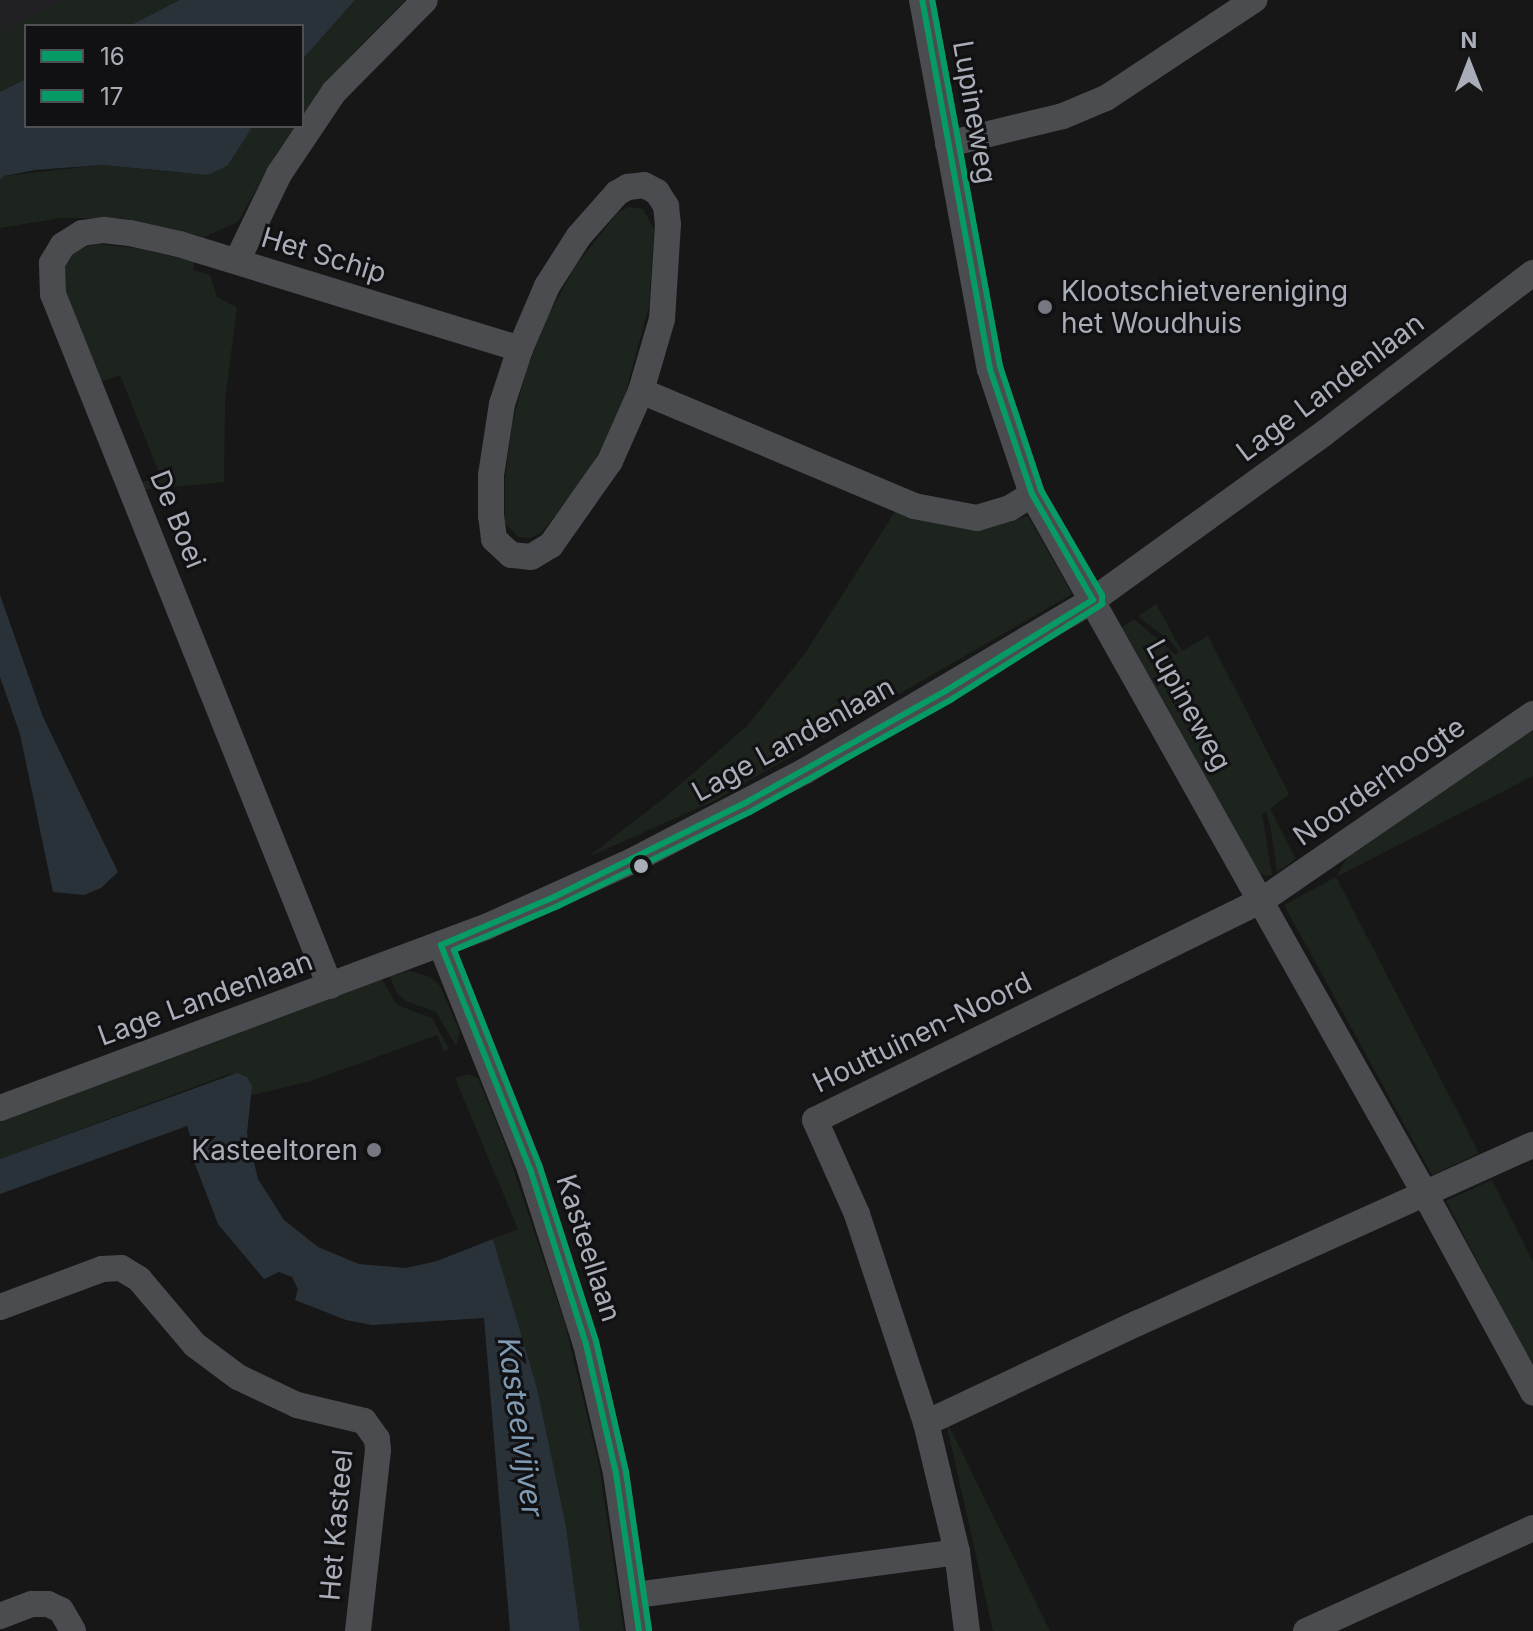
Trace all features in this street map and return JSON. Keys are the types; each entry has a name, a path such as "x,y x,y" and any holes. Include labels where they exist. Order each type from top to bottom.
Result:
{"street":[{"name":"Het Schip","path":"425,0 334,92 279,174 237,261 520,349"},
{"name":"Lupineweg","path":"922,0 990,369 1032,494 1533,1392"},
{"path":"948,144 1063,116 1106,98 1254,0"},
{"path":"644,185 657,192 666,206 668,224 662,319 641,391 610,461 551,545 531,557 511,555 494,539 491,475 502,404 520,349 547,286 579,236 617,193 644,185"},
{"name":"De Boei","path":"237,261 153,237 93,230 72,238 56,253 50,284 330,986"},
{"name":"Lage Landenlaan","path":"0,1108 441,945 554,897 757,797 933,698 1093,600 1323,434 1533,273"},
{"path":"641,391 914,506 977,518 1010,508 1032,494"},
{"name":"Noorderhoogte","path":"1261,901 1533,714"},
{"name":"Houttuinen-Noord","path":"967,1631 957,1552 926,1423 857,1214 815,1120 1261,901"},
{"name":"Kasteellaan","path":"441,945 530,1169 586,1344 616,1473 639,1631"},
{"path":"926,1423 1138,1323 1533,1145"},
{"name":"Het Kasteel","path":"0,1307 102,1269 121,1268 139,1279 195,1345 238,1377 297,1405 364,1421 377,1439 378,1450 358,1631"},
{"path":"1306,1631 1533,1528"},
{"path":"636,1595 957,1552"},
{"path":"0,1616 32,1604 48,1604 61,1610 73,1631"}],"shaded area":[{"path":"0,0 66,0 0,34"},
{"path":"66,0 180,0 133,24 24,24 24,80 0,92 0,34"},
{"path":"355,0 405,0 352,54 304,115 304,58"},
{"path":"252,128 295,128 276,154 238,222 204,237 120,218 61,218 0,228 0,180 4,176 102,165 179,173 231,160"},
{"path":"629,207 643,209 654,229 649,306 625,395 602,447 576,490 541,533 530,538 518,537 505,523 505,478 513,420 527,369 545,322 574,268 618,212"},
{"path":"98,244 140,249 195,262 193,270 210,275 217,297 237,307 225,401 224,482 142,490 140,482 161,478 120,375 101,382 62,289 62,271 70,256 79,249"},
{"path":"898,507 954,527 987,527 1028,516 1072,594 714,801 588,857 668,795 747,726 806,652"},
{"path":"1156,604 1182,651 1208,636 1289,794 1270,809 1296,859 1277,872 1271,829 1266,812 1262,814 1272,875 1264,876 1257,871 1122,627 1134,619 1176,655 1179,652 1171,642 1138,616"},
{"path":"1533,723 1533,776 1336,877 1353,847"},
{"path":"1336,877 1479,1153 1432,1175 1284,905"},
{"path":"410,971 431,977 440,986 460,1032 456,1046 436,1012 406,1001 396,992 390,976"},
{"path":"382,979 397,1005 432,1018 449,1049 444,1052 437,1035 311,1081 249,1096 250,1081 244,1075 229,1074 0,1159 0,1121"},
{"path":"468,1074 478,1078 506,1147 565,1324 599,1465 624,1631 580,1631 566,1526 537,1388 493,1239 518,1229 455,1078"},
{"path":"1492,1180 1533,1262 1533,1367 1446,1201"},
{"path":"945,1418 1050,1631 993,1631"}],"water":[{"path":"180,0 355,0 304,58 304,24 133,24"},
{"path":"24,80 24,128 252,128 228,165 208,175 102,165 35,170 4,176 0,180 0,92"},
{"path":"0,595 43,717 118,872 101,888 84,895 53,892 20,734 0,677"},
{"name":"Kasteelvijver","path":"237,1073 247,1077 252,1086 247,1133 258,1179 284,1220 318,1247 359,1264 406,1268 437,1261 493,1239 537,1388 566,1526 580,1631 510,1631 484,1318 372,1325 346,1320 295,1300 298,1289 292,1277 279,1272 264,1279 218,1224 190,1151 195,1150 187,1126 0,1194 0,1159"}],"transit line":[{"name":"16","path":"639,1631 616,1473 586,1344 530,1169 441,945 554,897 745,803 947,690 1093,600 1032,494 990,369 922,0"},
{"name":"17","path":"649,1630 626,1472 596,1341 539,1165 454,950 558,906 750,812 952,699 1102,604 1102,595 1041,490 1000,366 932,0"}],"place":[{"name":"Klootschietvereniging het Woudhuis","path":"1045,307"},
{"name":"Kasteeltoren","path":"374,1150"}]}
